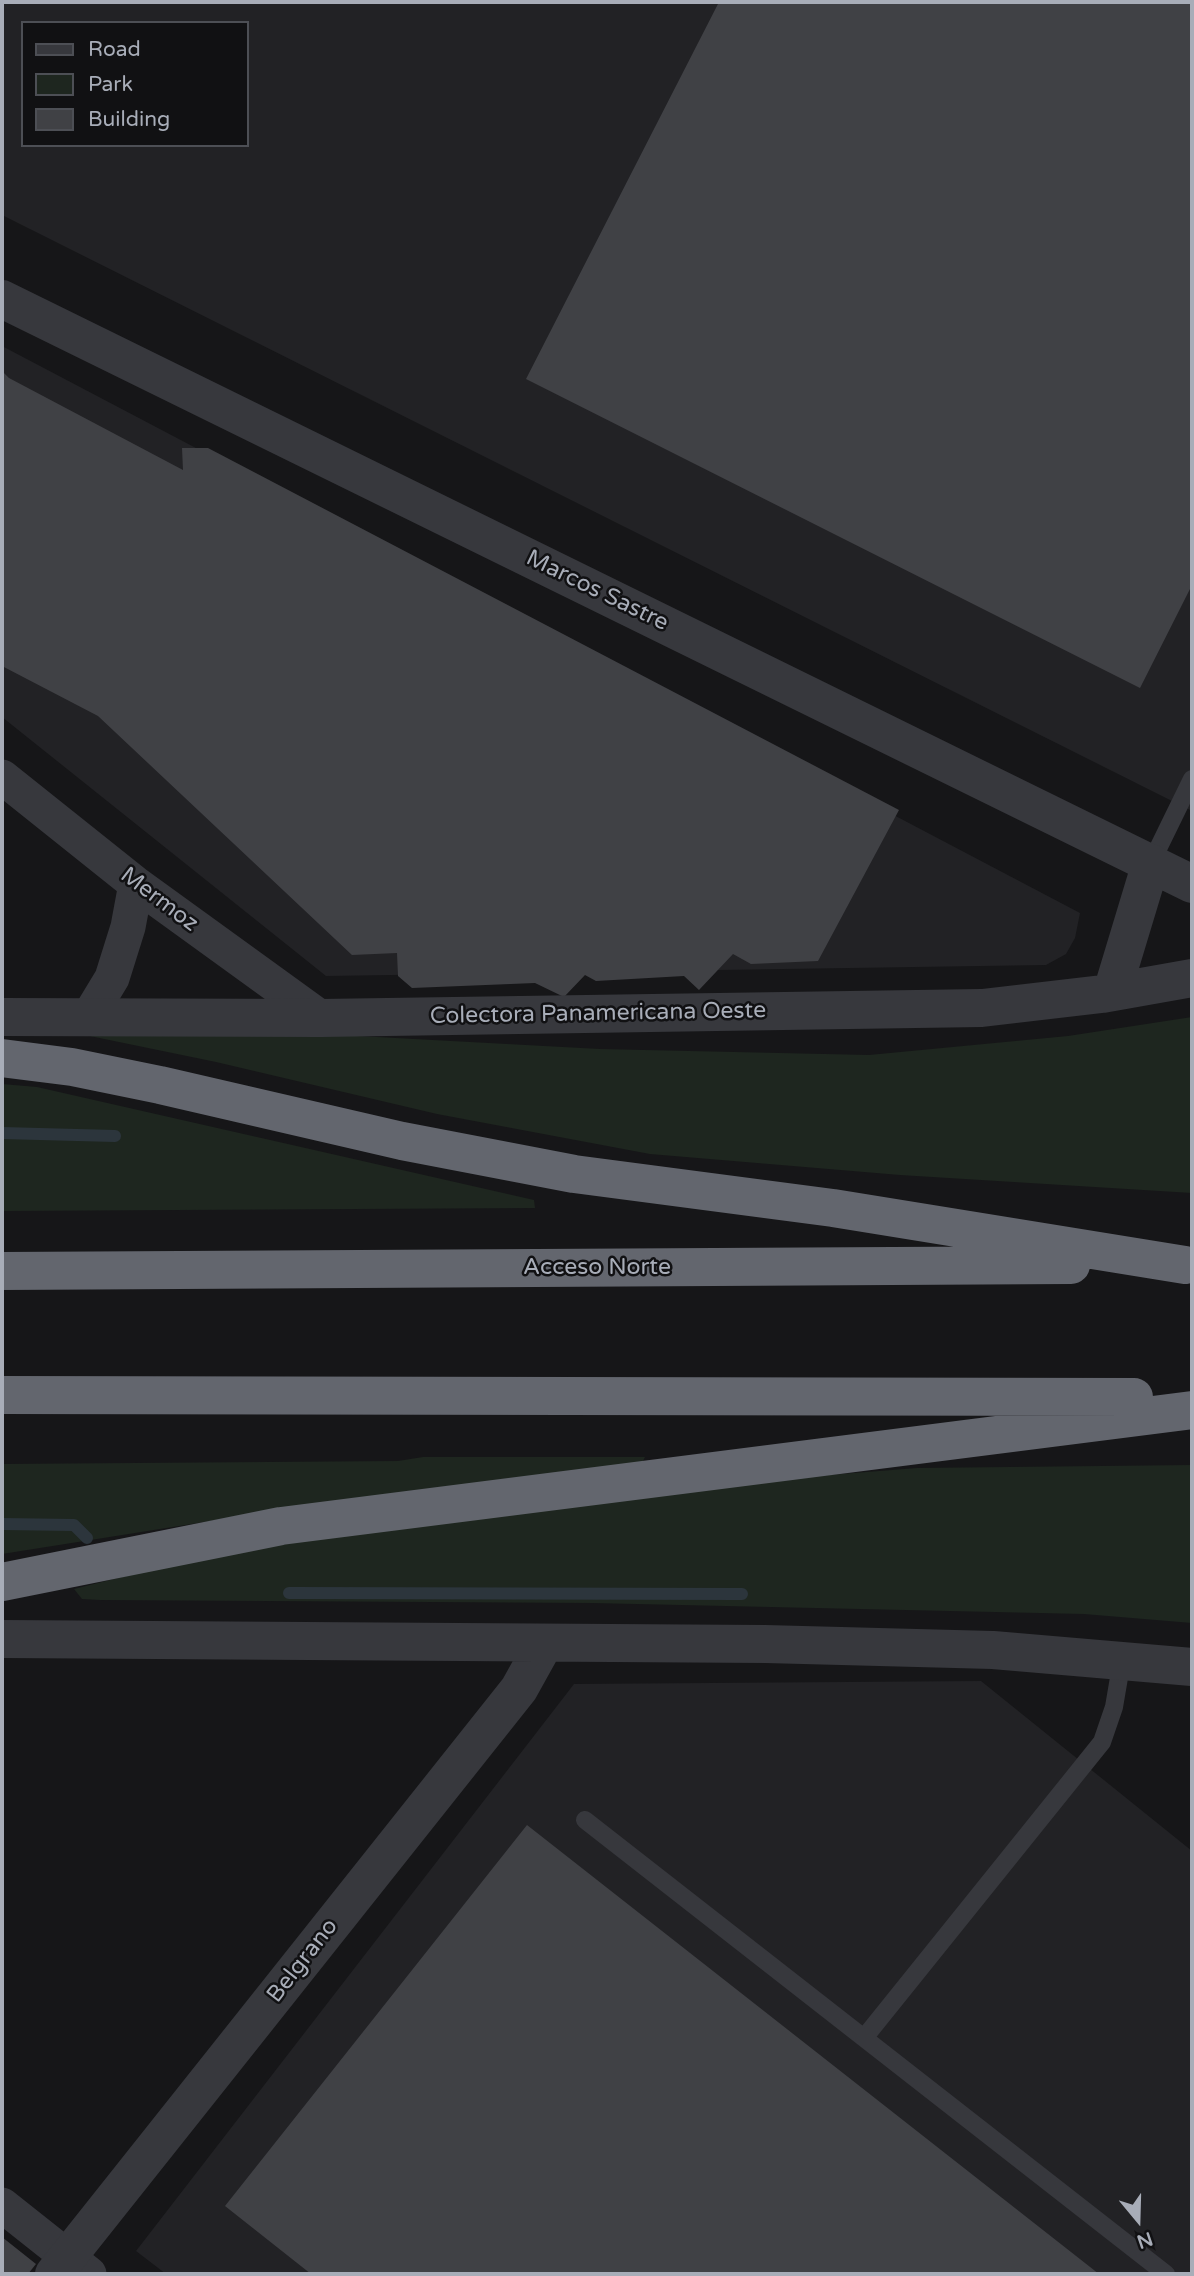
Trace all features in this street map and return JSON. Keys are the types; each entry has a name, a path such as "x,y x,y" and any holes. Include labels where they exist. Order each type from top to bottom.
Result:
{"highway":[{"path":"2,1058 72,1067 402,1141 574,1174 820,1207 1189,1265"},
{"name":"Acceso Norte","path":"2,1271 1189,1265"},
{"path":"2,1395 1192,1397"},
{"path":"2,1582 295,1524 1192,1410"}],"street":[{"name":"Marcos Sastre","path":"2,299 1192,884"},
{"name":"Mermoz","path":"2,777 136,884 321,1018"},
{"path":"1112,992 1151,863"},
{"path":"89,1016 112,978 128,927 136,884"},
{"name":"Colectora Panamericana Oeste","path":"2,1017 321,1018 982,1008 1112,992 1192,978"},
{"path":"2,1639 765,1644 993,1650 1192,1667"},
{"name":"Belgrano","path":"70,2269 519,1689 544,1644"},
{"path":"2,2205 70,2269"}],"lane":[{"path":"1151,863 1192,779"},
{"path":"864,2038 1102,1742 1114,1707 1122,1660"},
{"path":"585,1820 1166,2274"}],"shaded area":[{"path":"2,2 1192,2 1192,811 2,215"},
{"path":"2,346 1080,913 1075,938 1066,954 1046,965 326,976 2,717"},
{"path":"981,1681 1192,1851 1192,2274 166,2274 136,2251 574,1684"}],"green space":[{"path":"1192,1017 1192,1193 900,1175 650,1154 437,1114 216,1062 51,1028 210,1028 600,1049 869,1055 1068,1036"},
{"path":"2,1084 37,1087 534,1200 535,1208 2,1211"},
{"path":"423,1457 645,1457 641,1465 255,1514 2,1554 2,1464 398,1461"},
{"path":"1192,1465 1192,1623 1084,1614 591,1603 100,1600 82,1599 74,1589 299,1533 741,1482 917,1468"}],"building":[{"path":"719,2 1192,2 1192,585 1140,688 526,379"},
{"path":"2,371 9,378 183,470 182,448 208,448 899,810 818,961 751,964 733,954 699,990 684,976 596,981 585,975 564,997 535,983 412,988 398,976 397,953 352,955 98,716 2,666"},
{"path":"527,1825 1099,2274 311,2274 225,2206"},
{"path":"2,2237 36,2264 28,2274 2,2274"}],"waterway":[{"path":"2,1133 115,1136"},
{"path":"2,1524 74,1525 87,1538"},
{"path":"289,1593 742,1594"}]}
